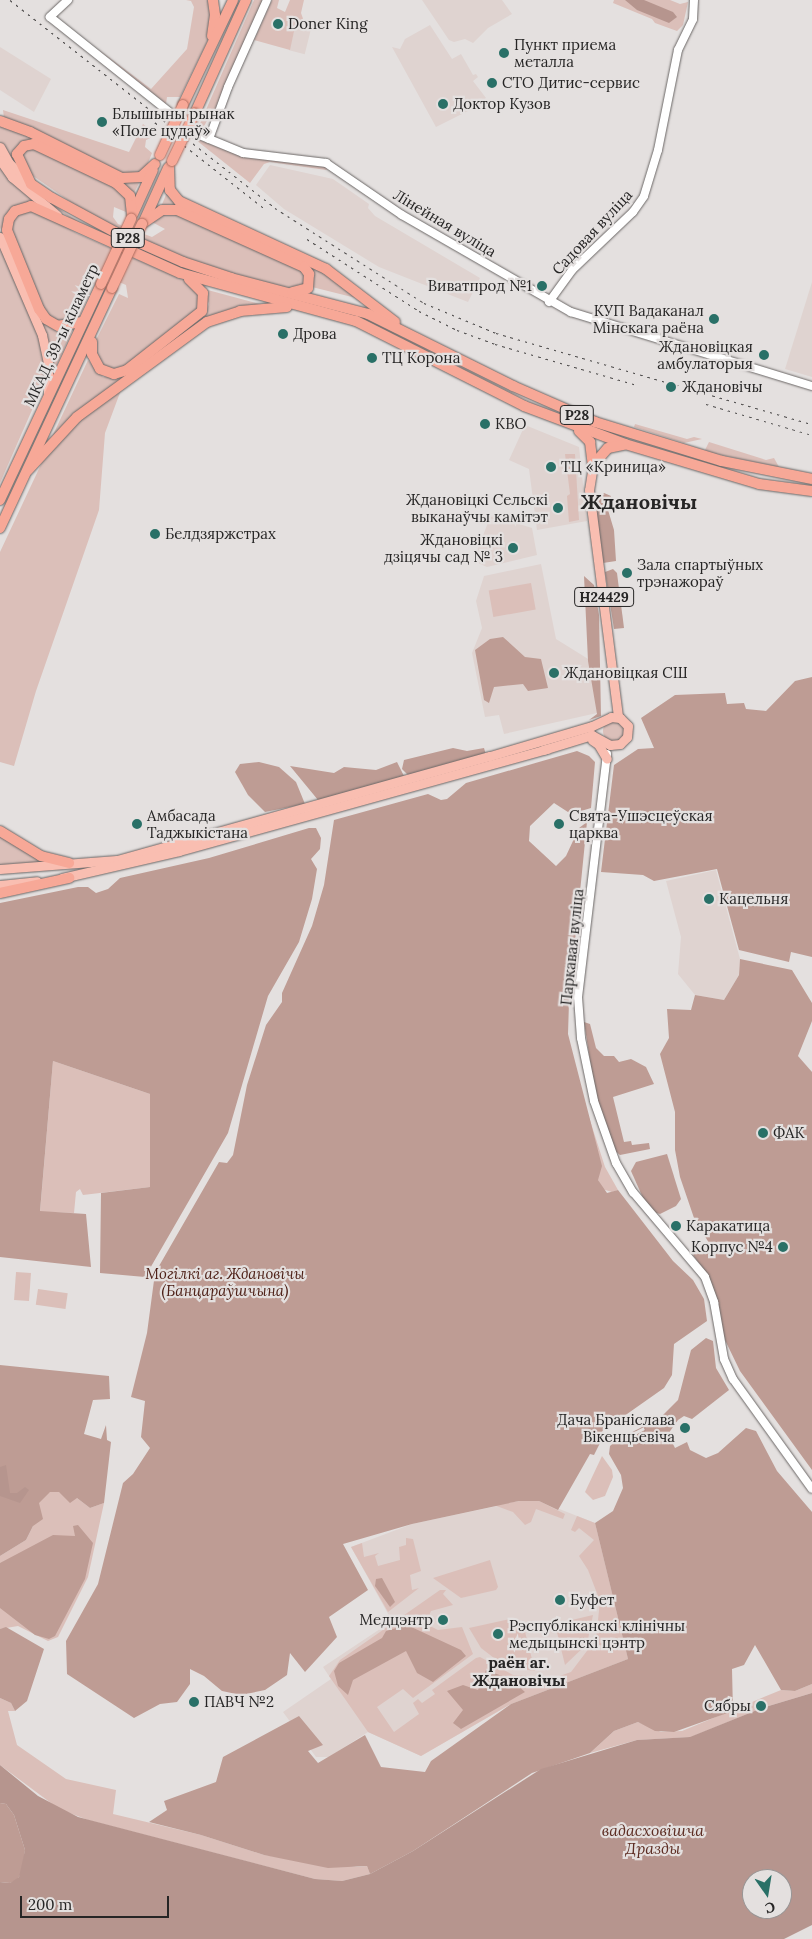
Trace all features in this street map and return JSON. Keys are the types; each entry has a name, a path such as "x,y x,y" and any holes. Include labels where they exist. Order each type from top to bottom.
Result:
{"highway":[{"path":"208,55 215,21 213,0"},
{"name":"МКАД, 39-ы кіламетр","path":"2,496 233,0"},
{"name":"МКАД, 39-ы кіламетр","path":"0,528 94,334 112,288 246,0"},
{"path":"0,121 30,132 126,179 140,177 158,159"},
{"name":"Р28","path":"131,217 131,200 121,187 34,144 24,146 17,154 30,184 86,218 206,271 287,293 346,306 413,335 513,386 595,422 722,461 812,479"},
{"name":"Р28","path":"170,164 170,190 179,201 326,269 413,335"},
{"name":"Р28","path":"82,322 58,326 46,319 7,230 11,214 24,206 59,217 93,236 181,274 298,307 356,321 517,402 574,427 624,444 759,484 812,491"},
{"name":"Р28","path":"142,224 162,210 177,210 304,267 310,274 308,288 287,293"},
{"name":"Р28","path":"94,334 92,354 96,365 111,374 127,370 202,311 205,301 200,287 181,274"},
{"name":"Р28","path":"28,470 77,417 207,322 240,311 298,307"},
{"name":"Н24429","path":"574,427 590,442 593,465"},
{"path":"593,465 608,448 624,444"},
{"path":"0,830 36,853 69,863"},
{"path":"0,893 71,877"}],"main road":[{"name":"Р28","path":"0,147 9,163 30,184"},
{"name":"Р28","path":"0,160 12,177 59,217"},
{"path":"0,237 46,349 48,397"},
{"name":"Н24429","path":"593,465 589,490 615,681 614,703 618,717 626,722 629,733 624,742 616,745"},
{"name":"Н24429","path":"602,741 600,727 614,703"},
{"path":"0,869 107,862 199,839 490,756 606,719 618,717"},
{"path":"0,885 71,877 118,866 592,735 602,741 616,745"},
{"path":"543,750 592,740 598,744 607,759"},
{"path":"69,863 71,877"}],"street":[{"name":"Лінейная вуліца","path":"68,0 50,17 190,130 243,153 326,164 402,215 549,302 611,325 812,386"},
{"path":"209,139 228,87 267,0"},
{"name":"Садовая вуліца","path":"549,302 572,270 639,204 658,150 678,50 693,19 694,0"},
{"name":"Паркавая вуліца","path":"602,741 607,759 578,1006 590,1083 616,1162 651,1216 705,1277 714,1302 724,1359 733,1379 812,1489"},
{"name":"Паркавая вуліца","path":"607,759 616,745"}],"shaded area":[{"path":"186,0 208,0 211,14 209,38 180,97 167,97 166,104 98,49 151,89 187,49 194,7 191,1"},
{"path":"254,0 265,0 212,119 209,117 202,130 198,128"},
{"path":"272,0 279,0 277,8 285,12 290,0 304,0 301,13 307,30 295,27 290,50 254,40"},
{"path":"422,0 502,0 512,14 488,28 473,43 465,39 454,42 449,40"},
{"path":"614,0 670,0 680,4 688,2 683,25 677,31 613,3"},
{"path":"430,25 452,59 461,54 473,75 476,74 478,77 473,81 486,98 470,110 436,127 392,47 400,49 405,39"},
{"path":"295,27 311,31 305,54 289,50"},
{"path":"0,47 51,79 34,112 0,90"},
{"path":"3,110 129,152 143,124 157,135 146,140 145,147 152,153 146,168 137,174 127,176 4,118"},
{"path":"166,116 195,138 222,149 243,155 319,163 329,168 326,170 270,162 264,164 250,183"},
{"path":"0,125 140,181 133,195 37,142 11,160 0,142"},
{"path":"28,146 124,191 129,204 126,212 114,207 113,217 118,224 152,237 165,229 152,222 160,215 174,212 301,269 308,283 296,290 197,264 101,223 26,171 21,150"},
{"path":"270,165 333,179 369,204 368,208 375,216 480,278 468,302 379,267 284,209 256,185"},
{"path":"0,168 36,203 10,209 4,223 40,319 55,330 73,329 52,376 44,333 0,227"},
{"path":"33,191 82,224 204,276 361,316 583,428 360,318 193,275 74,221"},
{"path":"167,192 312,265 360,299 312,287 313,272 161,207"},
{"path":"21,211 38,211 76,233 188,282 197,289 201,308 120,372 97,364 96,340 119,294 128,298 126,285 89,269 82,277 94,282 79,318 64,324 48,317 11,235 10,222"},
{"path":"0,241 44,351 46,378 0,483"},
{"path":"812,282 812,377 785,369"},
{"path":"204,289 260,304 223,313 52,437 88,360 103,377 126,376 204,317 209,304"},
{"path":"121,390 105,433 99,510 36,691 14,766 0,762 0,552 44,458 85,416"},
{"path":"635,424 687,439 694,437 702,439 684,443 634,427"},
{"path":"525,425 579,447 587,521 537,530 529,469 509,460"},
{"path":"709,442 766,460 774,458 779,467 707,452 705,450"},
{"path":"565,454 575,454 579,520 569,522 567,496 570,494"},
{"path":"491,515 532,528 537,555 487,567 473,561"},
{"path":"541,564 556,639 593,662 597,713 504,734 499,715 485,717 472,653 482,628 476,601 484,576"},
{"path":"531,583 536,610 493,617 489,590"},
{"path":"614,720 622,723 625,731 622,739 614,742 606,739 603,731 606,723"},
{"path":"0,834 15,846 51,861 0,865"},
{"path":"716,870 740,959 739,975 724,1000 695,995 678,974 681,937 666,881"},
{"path":"53,1061 150,1094 150,1187 83,1195 80,1189 76,1192 74,1213 40,1212"},
{"path":"586,1108 605,1167 618,1190 612,1192 602,1189 598,1180"},
{"path":"16,1272 31,1273 29,1301 14,1300"},
{"path":"38,1289 68,1293 65,1309 36,1305"},
{"path":"0,1424 77,1498 90,1508 104,1503 88,1577 58,1637 48,1641 18,1626 0,1629 0,1556 26,1540 33,1526"},
{"path":"602,1456 612,1470 613,1477 605,1496 593,1500 585,1492"},
{"name":"Рэспубліканскі клінічны медыцынскі цэнтр","path":"520,1501 539,1501 595,1523 628,1659 511,1704 421,1756 368,1732 329,1757 316,1757 283,1712 331,1679 323,1667 392,1621 351,1547 412,1524"},
{"path":"520,1501 539,1501 565,1514 563,1519 536,1509 531,1522 525,1525 513,1512 494,1505"},
{"path":"577,1516 595,1523 628,1659 511,1704 421,1756 368,1732 329,1676 340,1660 440,1590 446,1590 443,1594 453,1605 431,1611 428,1618 430,1626 438,1630 462,1627 473,1654 413,1698 403,1689 377,1707 394,1732 419,1714 413,1703 418,1699 422,1703 435,1694 432,1690 476,1658 480,1657 513,1675 543,1677 545,1681 571,1672 596,1639 600,1601 588,1570 579,1556 594,1540 579,1528 575,1532 571,1530"},
{"path":"406,1538 413,1539 421,1571 410,1575 412,1590 419,1588 388,1612 351,1547 362,1543 364,1557 379,1553 375,1556 378,1566 400,1560 399,1547 406,1545"},
{"path":"490,1560 498,1587 496,1590 461,1598 433,1578"},
{"path":"593,1615 587,1644 565,1665 555,1624"},
{"path":"514,1618 523,1624 535,1671 514,1668 494,1658 481,1648 469,1628"},
{"path":"812,1684 812,1693 762,1708 691,1737 637,1740 590,1753 614,1731 638,1722 661,1732 682,1731 781,1690 795,1691"},
{"path":"0,1698 11,1703 15,1711 8,1711 17,1745 66,1779 116,1790 113,1814 201,1835 264,1855 357,1867 367,1866 370,1874 342,1881 315,1879 88,1820 59,1809 0,1765"}],"green space":[{"path":"604,493 611,496 608,510 614,530 616,561 603,563 597,515 598,499"},
{"path":"613,569 617,573 624,628 614,629 605,572"},
{"path":"584,576 594,585 599,615 601,716 589,720 597,714 588,661"},
{"path":"503,637 525,657 541,659 548,688 528,691 523,684 494,687 489,703 484,700 475,650 490,639"},
{"path":"812,677 812,957 791,952 789,962 739,950 717,869 654,881 643,875 601,872 614,765 638,749 654,748 641,718 675,695 725,693 727,704 744,703 746,709 766,711 795,681"},
{"path":"453,748 467,751 484,748 486,755 408,775 402,769 404,760"},
{"name":"Могілкі аг. Ждановічы (Банцараўшчына)","path":"577,751 589,756 595,762 591,808 571,814 554,803 530,826 529,841 556,866 566,856 579,828 587,822 569,1002 568,1034 602,1166 598,1180 607,1193 618,1190 673,1261 693,1280 704,1299 707,1321 674,1344 672,1375 664,1388 600,1433 603,1437 594,1455 590,1454 558,1510 539,1501 519,1501 412,1524 343,1544 368,1590 329,1617 337,1637 305,1672 290,1653 287,1675 265,1690 241,1695 222,1691 204,1676 190,1669 190,1684 177,1702 160,1704 134,1718 67,1674 66,1641 98,1584 123,1483 133,1474 150,1448 141,1437 145,1401 131,1397 147,1333 155,1273 219,1162 227,1163 233,1155 247,1085 266,1025 282,1002 282,993 312,926 324,885 334,820 428,794 441,800 447,799 466,783"},
{"path":"259,762 279,767 296,782 305,804 265,812 248,795 235,772 240,764"},
{"path":"397,762 404,776 318,800 290,766 334,773 344,767 376,770"},
{"path":"309,828 316,828 321,838 320,849 311,859 317,869 312,899 299,942 268,996 228,1133 145,1277 100,1273 101,1193 150,1187 150,1094 53,1061 40,1211 86,1214 91,1267 0,1257 0,903 78,887 88,887 96,893 108,889 120,878 209,858"},
{"path":"740,959 792,970 812,1003 812,1021 798,1056 812,1072 812,1470 740,1371 725,1340 707,1274 693,1255 709,1243 694,1218 680,1177 675,1150 675,1112 660,1054 669,1038 667,1009 691,1010 695,995 724,1000 739,975"},
{"path":"584,1022 590,1024 596,1048 604,1056 614,1056 619,1062 631,1059 646,1067 654,1084 613,1097 624,1142 631,1141 632,1145 649,1143 650,1149 620,1155 613,1149 596,1099"},
{"path":"667,1154 681,1199 676,1206 660,1214 653,1212 643,1198 631,1171 636,1162"},
{"path":"706,1338 713,1341 716,1368 729,1390 692,1419 684,1416 678,1420 668,1434 675,1448 687,1442 690,1450 706,1458 718,1453 746,1428 756,1431 777,1471 812,1512 812,1684 795,1691 781,1690 755,1645 744,1665 732,1669 733,1711 674,1732 655,1731 638,1722 614,1731 590,1753 532,1773 413,1851 370,1874 367,1866 328,1868 264,1855 201,1835 149,1822 167,1810 164,1801 216,1782 223,1757 299,1716 323,1745 308,1751 318,1763 365,1735 381,1767 425,1772 431,1761 511,1704 628,1659 595,1523 613,1511 623,1488 621,1475 609,1454 610,1446 621,1436 628,1439 645,1430 643,1426 660,1418 678,1400 691,1350"},
{"path":"0,1365 109,1376 110,1399 93,1400 84,1434 101,1439 106,1425 107,1440 111,1442 104,1503 90,1508 77,1498 70,1503 59,1492 50,1492 39,1503 43,1519 33,1526 26,1540 0,1556"},
{"path":"78,1525 93,1543 85,1579 55,1636 49,1639 35,1635 0,1608 0,1563 53,1535 75,1536 73,1526"},
{"path":"382,1578 395,1602 390,1607 375,1586 376,1579"},
{"path":"407,1625 461,1650 466,1656 433,1682 417,1673 406,1651 353,1680 348,1695 338,1686 334,1671 339,1663 382,1638 386,1631"},
{"path":"6,1627 44,1649 27,1701 15,1711 11,1703 0,1698 0,1629"},
{"path":"486,1670 510,1679 525,1692 461,1729 453,1723 463,1710 447,1691 463,1685 478,1690"},
{"path":"0,1803 6,1804 14,1815 25,1850 22,1872 17,1880 10,1883 0,1882"}],"water":[{"path":"625,0 644,0 673,12 677,17 669,23 637,10"},
{"path":"6,1465 10,1493 17,1493 25,1487 29,1490 20,1503 0,1496 0,1467"},
{"name":"вадасховішча Дразды","path":"812,1693 812,1925 784,1939 0,1939 0,1882 10,1883 19,1877 25,1850 14,1815 6,1804 0,1803 0,1765 38,1796 78,1817 315,1879 342,1881 370,1874 413,1851 541,1769 637,1740 690,1737 762,1708"}],"waterway":[{"path":"644,1426 645,1430 628,1439 626,1435 644,1426"}],"railway":[{"path":"10,0 275,208 424,303 496,333 812,424"},
{"path":"143,113 265,209"},
{"path":"307,239 419,311 457,330 495,344 634,384"},
{"path":"706,404 812,435"}],"place":[{"name":"Doner King","path":"278,24"},
{"name":"Пункт приема металла","path":"504,53"},
{"name":"СТО Дитис-сервис","path":"492,83"},
{"name":"Доктор Кузов","path":"443,104"},
{"name":"Блышыны рынак «Поле цудаў»","path":"102,122"},
{"name":"Виватпрод №1","path":"542,286"},
{"name":"КУП Вадаканал Мінскага раёна","path":"714,319"},
{"name":"Дрова","path":"283,334"},
{"name":"Ждановіцкая амбулаторыя","path":"764,355"},
{"name":"ТЦ Корона","path":"372,358"},
{"name":"Ждановічы","path":"671,387"},
{"name":"KBО","path":"485,424"},
{"name":"ТЦ «Криница»","path":"551,467"},
{"name":"Ждановіцкі Сельскі выканаўчы камітэт","path":"558,508"},
{"name":"Белдзяржстрах","path":"155,534"},
{"name":"Ждановіцкі дзіцячы сад № 3","path":"513,548"},
{"name":"Зала спартыўных трэнажораў","path":"627,573"},
{"name":"Ждановіцкая СШ","path":"554,673"},
{"name":"Амбасада Таджыкістана","path":"137,824"},
{"name":"Свята-Ушэсцеўская царква","path":"559,824"},
{"name":"Кацельня","path":"709,899"},
{"name":"ФАК","path":"763,1133"},
{"name":"Каракатица","path":"676,1226"},
{"name":"Корпус №4","path":"783,1247"},
{"name":"Дача Браніслава Вікенцьевіча","path":"685,1428"},
{"name":"Буфет","path":"560,1600"},
{"name":"Медцэнтр","path":"443,1620"},
{"name":"Рэспубліканскі клінічны медыцынскі цэнтр","path":"498,1634"},
{"name":"ПАВЧ №2","path":"194,1702"},
{"name":"Сябры","path":"761,1706"}],"district":[{"name":"Ждановічы","path":"639,501"},
{"name":"раён аг. Ждановічы","path":"519,1671"}]}
